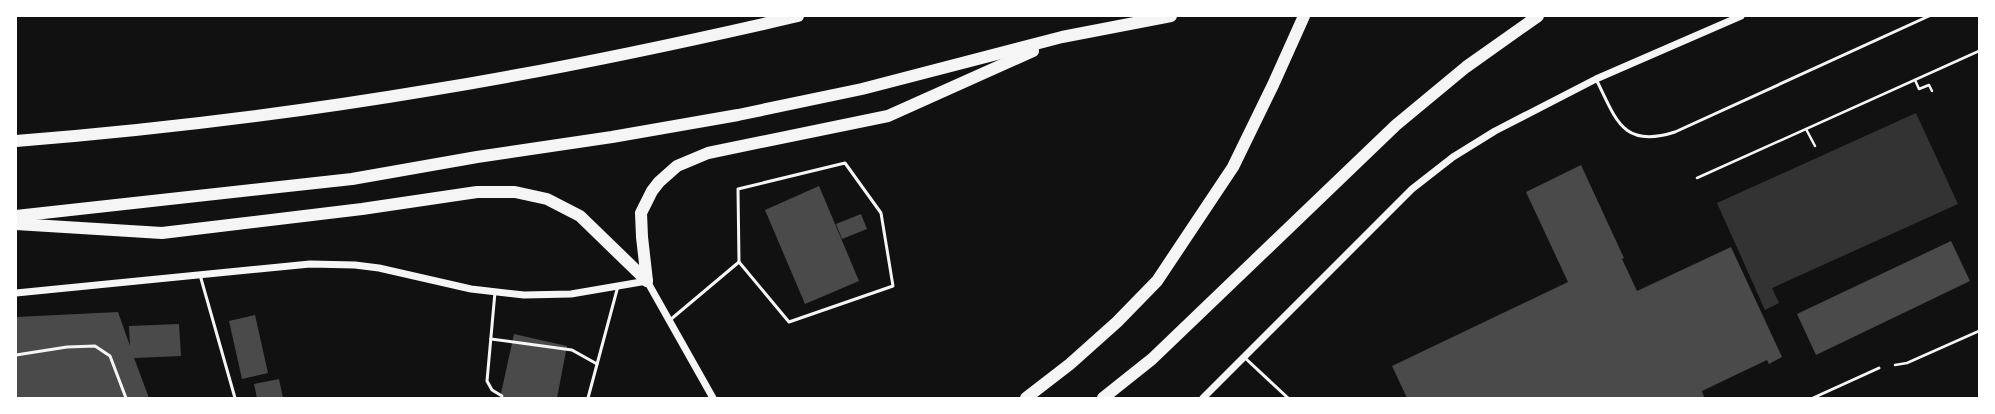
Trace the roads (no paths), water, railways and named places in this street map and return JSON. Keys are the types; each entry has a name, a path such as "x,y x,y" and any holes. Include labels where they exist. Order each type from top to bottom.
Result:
{"highway":[{"path":"16,141 249,117 431,90 595,59 798,16"},
{"path":"1026,398 1070,364 1117,322 1157,282 1233,167 1273,85 1304,16"},
{"path":"1103,398 1152,359 1396,126 1466,67 1538,16"},
{"path":"16,216 352,179 477,157 612,137 738,115 862,89 1062,37 1166,18"},
{"path":"647,281 641,214 652,191 659,182 677,166 708,153 888,116 1062,37"},
{"path":"16,224 162,233 354,210 477,192 515,192 547,199 580,216 647,281"}],"street":[{"path":"1203,398 1412,189 1453,157 1495,130 1596,79 1741,16"},
{"path":"16,293 310,264 355,265 495,292 524,295 571,294 647,281 713,398"}],"lane":[{"path":"1596,79 1615,116 1626,131 1642,138 1659,137 1675,132 1929,16"},
{"path":"845,163 881,213 893,286 789,322 739,262 738,189 845,163"},
{"path":"670,321 739,262"},
{"path":"200,274 235,398"},
{"path":"588,398 618,286"},
{"path":"495,292 487,381 492,390 502,396"},
{"path":"491,339 572,350 597,364"},
{"path":"16,355 67,347 95,346 110,356 126,398"},
{"path":"1244,356 1288,398"},
{"path":"1813,398 1879,368"}]}
